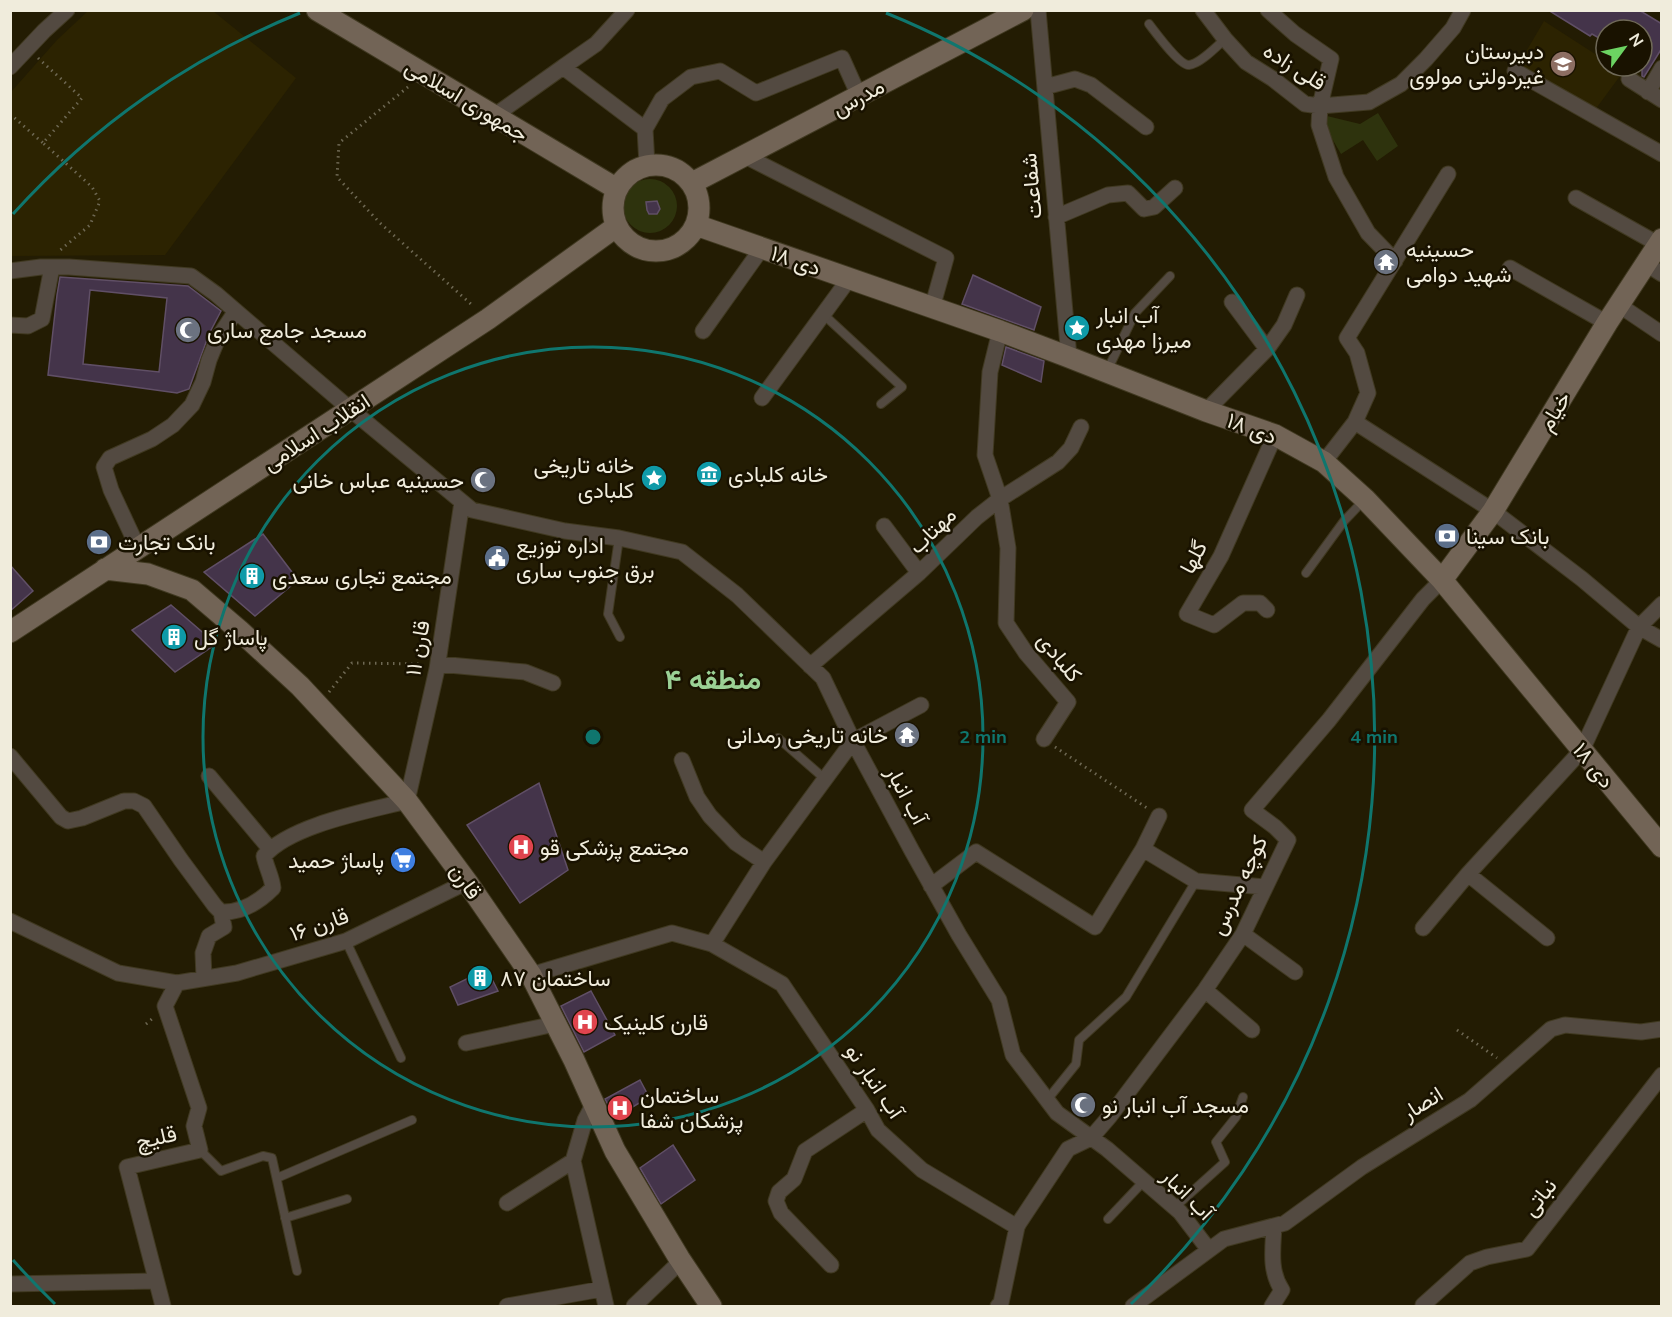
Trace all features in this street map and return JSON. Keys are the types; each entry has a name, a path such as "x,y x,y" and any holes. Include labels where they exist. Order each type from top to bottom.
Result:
{"main road":[{"name":"مدرس","path":"692,183 1023,10"},
{"name":"جمهوری اسلامی","path":"324,12 617,189"},
{"path":"660,164 672,167 684,174 692,183 698,196 700,211 696,225 691,234 676,247 657,251 647,250 629,242 617,226 613,207 617,189 624,178 647,165 660,164"},
{"name":"۱۸ دی","path":"696,225 1069,357 1206,411 1275,435 1324,462 1365,500 1442,580 1662,847"},
{"name":"انقلاب اسلامی","path":"10,632 488,319 617,226"},
{"name":"خیام","path":"1442,580 1493,511 1619,305 1654,269 1660,241"},
{"name":"قارن","path":"105,569 148,573 192,591 300,686 407,801 467,882 531,975 615,1151 681,1261 711,1306"}],"street":[{"path":"10,67 67,10"},
{"path":"494,116 596,44 627,10"},
{"name":"شفاعت","path":"1038,10 1069,357"},
{"name":"قلی زاده","path":"1203,10 1246,62 1273,79 1305,104 1320,106 1319,125 1336,177 1368,233 1395,261"},
{"path":"1268,10 1295,34 1331,59 1320,106 1369,102 1401,84 1453,28 1463,10"},
{"path":"647,165 645,129 662,99 691,76 720,71 756,93 842,58 859,96"},
{"path":"563,67 645,129"},
{"path":"1648,92 1662,68"},
{"path":"1515,71 1662,154"},
{"path":"1045,87 1075,79 1091,85 1146,127"},
{"path":"1629,80 1662,100"},
{"path":"745,156 946,258 932,308"},
{"path":"1324,462 1355,422 1368,393 1357,353 1347,338 1448,174"},
{"path":"1056,217 1108,195 1128,193 1144,208 1154,207 1175,189"},
{"path":"1576,198 1660,241"},
{"path":"703,331 762,248"},
{"path":"10,325 28,326 42,318 46,267"},
{"name":"آب انبار","path":"10,271 69,267 190,276 210,289 472,510 565,531 619,538 682,552 738,595 824,678 853,741 931,886 999,1000 1013,1055 1057,1113 1107,1149 1175,1207 1209,1250"},
{"path":"1510,268 1607,323"},
{"path":"762,398 849,279"},
{"path":"1206,411 1268,350 1284,325 1297,295"},
{"path":"1232,302 1268,350"},
{"path":"1619,305 1662,334"},
{"path":"138,548 111,490 104,467 110,458 152,439 173,424 192,405 203,382 218,338 236,311"},
{"path":"1000,331 990,372 985,455 1000,499"},
{"path":"1355,422 1493,511 1582,579 1639,627 1662,640"},
{"name":"مهتاب","path":"810,666 919,573 977,517 1000,499 1058,462 1071,448 1081,427"},
{"name":"گلها","path":"1268,610 1260,603 1244,603 1214,625 1187,614 1221,556 1275,435"},
{"name":"کلبادی","path":"1000,499 1008,548 1006,623 1026,653 1068,702 1044,740"},
{"name":"قارن ۱۱","path":"407,801 438,664 462,502"},
{"path":"884,526 919,573"},
{"name":"کوچه مدرس","path":"1017,1227 1068,1149 1091,1138 1110,1116 1205,990 1243,934 1288,840 1252,810 1329,720 1423,600 1442,580"},
{"path":"1423,928 1468,874 1582,750 1639,627 1662,604"},
{"path":"438,664 525,672 553,683"},
{"path":"712,944 764,862 853,741 921,705"},
{"path":"10,756 61,817 68,821 82,818 124,801 134,801 144,806 181,860 221,912 224,927 209,936 203,953 204,978"},
{"path":"682,760 698,798 711,816 736,843 764,862"},
{"path":"209,776 270,849"},
{"path":"221,912 231,913 248,906 273,888 264,856 270,849 297,832 407,801"},
{"path":"931,886 976,852 1095,927 1143,849 1159,816"},
{"path":"1143,849 1196,881 1265,887"},
{"path":"1468,874 1547,938"},
{"name":"قارن ۱۶","path":"177,983 237,973 346,941 467,882"},
{"path":"10,921 118,973 177,983"},
{"name":"آب انبار نو","path":"531,975 672,933 712,944 782,984 878,1130 922,1170 1017,1227"},
{"path":"1243,934 1295,972"},
{"name":"قلیچ","path":"163,1306 127,1167 200,1150 194,1126 199,1107 165,1006 177,983"},
{"path":"1205,990 1252,1030"},
{"path":"466,1043 555,1024"},
{"name":"انصار","path":"1133,1306 1224,1239 1284,1223 1362,1167 1470,1100 1551,1029 1565,1025 1641,1032 1662,1029"},
{"name":"نباتی","path":"1425,1306 1423,1305 1470,1263 1527,1249 1661,1076"},
{"path":"594,1103 585,1120 573,1161 606,1306"},
{"path":"831,1265 781,1213 776,1201 779,1192 794,1179 805,1151 867,1110"},
{"path":"507,1203 573,1161"},
{"path":"1272,1306 1282,1290 1273,1270 1274,1226"},
{"path":"998,1306 1001,1303 1017,1227"},
{"path":"634,1306 681,1261"},
{"path":"10,1284 156,1281"},
{"path":"507,1306 602,1289"}],"lane":[{"path":"1149,24 1182,63 1190,65 1201,60 1225,39"},
{"path":"1106,372 1135,314 1170,276"},
{"path":"824,314 902,387 881,404"},
{"path":"1306,573 1344,521 1365,500"},
{"path":"619,538 608,614 620,637"},
{"path":"778,738 825,779"},
{"path":"1047,1100 1076,1064 1079,1040 1126,996 1196,881"},
{"path":"346,941 401,1058"},
{"path":"1175,1207 1225,1162 1216,1142 1236,1117 1243,1097"},
{"path":"277,1178 412,1120"},
{"path":"200,1150 221,1171 263,1156 272,1158 297,1271"},
{"path":"1108,1219 1144,1181"},
{"path":"285,1218 347,1199"}],"path":[{"path":"28,49 82,98 43,143"},
{"path":"424,74 339,143 337,177 379,222 488,319"},
{"path":"10,114 92,187 100,201 90,225 46,267"},
{"path":"318,705 352,663 438,664"},
{"path":"1044,740 1159,816"},
{"path":"1456,1030 1509,1066"}],"shaded area":[{"path":"89,10 213,11 296,78 165,255 11,256 11,92 57,40"},
{"name":"دبیرستان غیردولتی مولوی","path":"1544,21 1594,53 1594,78 1619,78 1595,110 1517,67"}],"green space":[{"path":"1378,113 1398,146 1377,161 1363,140 1341,154 1323,123 1327,116 1360,124"},
{"path":"645,179 655,179 665,183 673,191 677,206 673,221 665,229 655,233 645,233 635,229 627,221 623,211 623,201 627,191 635,183"}],"building":[{"path":"1548,10 1639,10 1652,18 1594,18 1594,35 1590,36"},
{"path":"1654,19 1662,24 1662,48 1654,61"},
{"path":"657,201 660,209 657,214 649,214 646,202"},
{"path":"973,275 1041,307 1034,330 962,304"},
{"name":"مسجد جامع ساری","path":"60,277 188,286 221,311 209,334 189,389 177,393 48,375","holes":["90,290 167,298 159,372 83,364"]},
{"path":"1006,347 1044,361 1041,382 1002,365"},
{"name":"مجتمع تجاری سعدی","path":"263,534 298,580 255,616 204,572"},
{"path":"10,565 33,591 10,611"},
{"name":"پاساژ گل","path":"171,605 216,644 175,672 132,630"},
{"name":"مجتمع پزشکی قو","path":"539,783 568,870 520,903 467,825"},
{"name":"ساختمان ٨٧","path":"487,969 498,991 458,1005 450,987"},
{"name":"قارن کلینیک","path":"591,991 615,1035 584,1052 561,1006"},
{"name":"ساختمان پزشکان شفا","path":"640,1080 649,1097 615,1118 605,1099"},
{"path":"673,1145 695,1180 661,1204 640,1168"}],"place":[{"name":"دبیرستان غیردولتی مولوی","path":"1563,64"},
{"name":"حسینیه شهید دوامی","path":"1386,262"},
{"name":"آب انبار میرزا مهدی","path":"1077,328"},
{"name":"مسجد جامع ساری","path":"188,330"},
{"name":"خانه کلبادی","path":"709,474"},
{"name":"خانه تاریخی کلبادی","path":"654,478"},
{"name":"حسینیه عباس خانی","path":"483,480"},
{"name":"بانک سینا","path":"1447,536"},
{"name":"بانک تجارت","path":"99,542"},
{"name":"اداره توزیع برق جنوب ساری","path":"497,558"},
{"name":"مجتمع تجاری سعدی","path":"252,576"},
{"name":"پاساژ گل","path":"174,637"},
{"name":"خانه تاریخی رمدانی","path":"907,735"},
{"name":"مجتمع پزشکی قو","path":"521,847"},
{"name":"پاساژ حمید","path":"403,860"},
{"name":"ساختمان ٨٧","path":"480,978"},
{"name":"قارن کلینیک","path":"585,1022"},
{"name":"مسجد آب انبار نو","path":"1083,1105"},
{"name":"ساختمان پزشکان شفا","path":"620,1108"}],"district":[{"name":"منطقه ۴","path":"713,679"}]}
